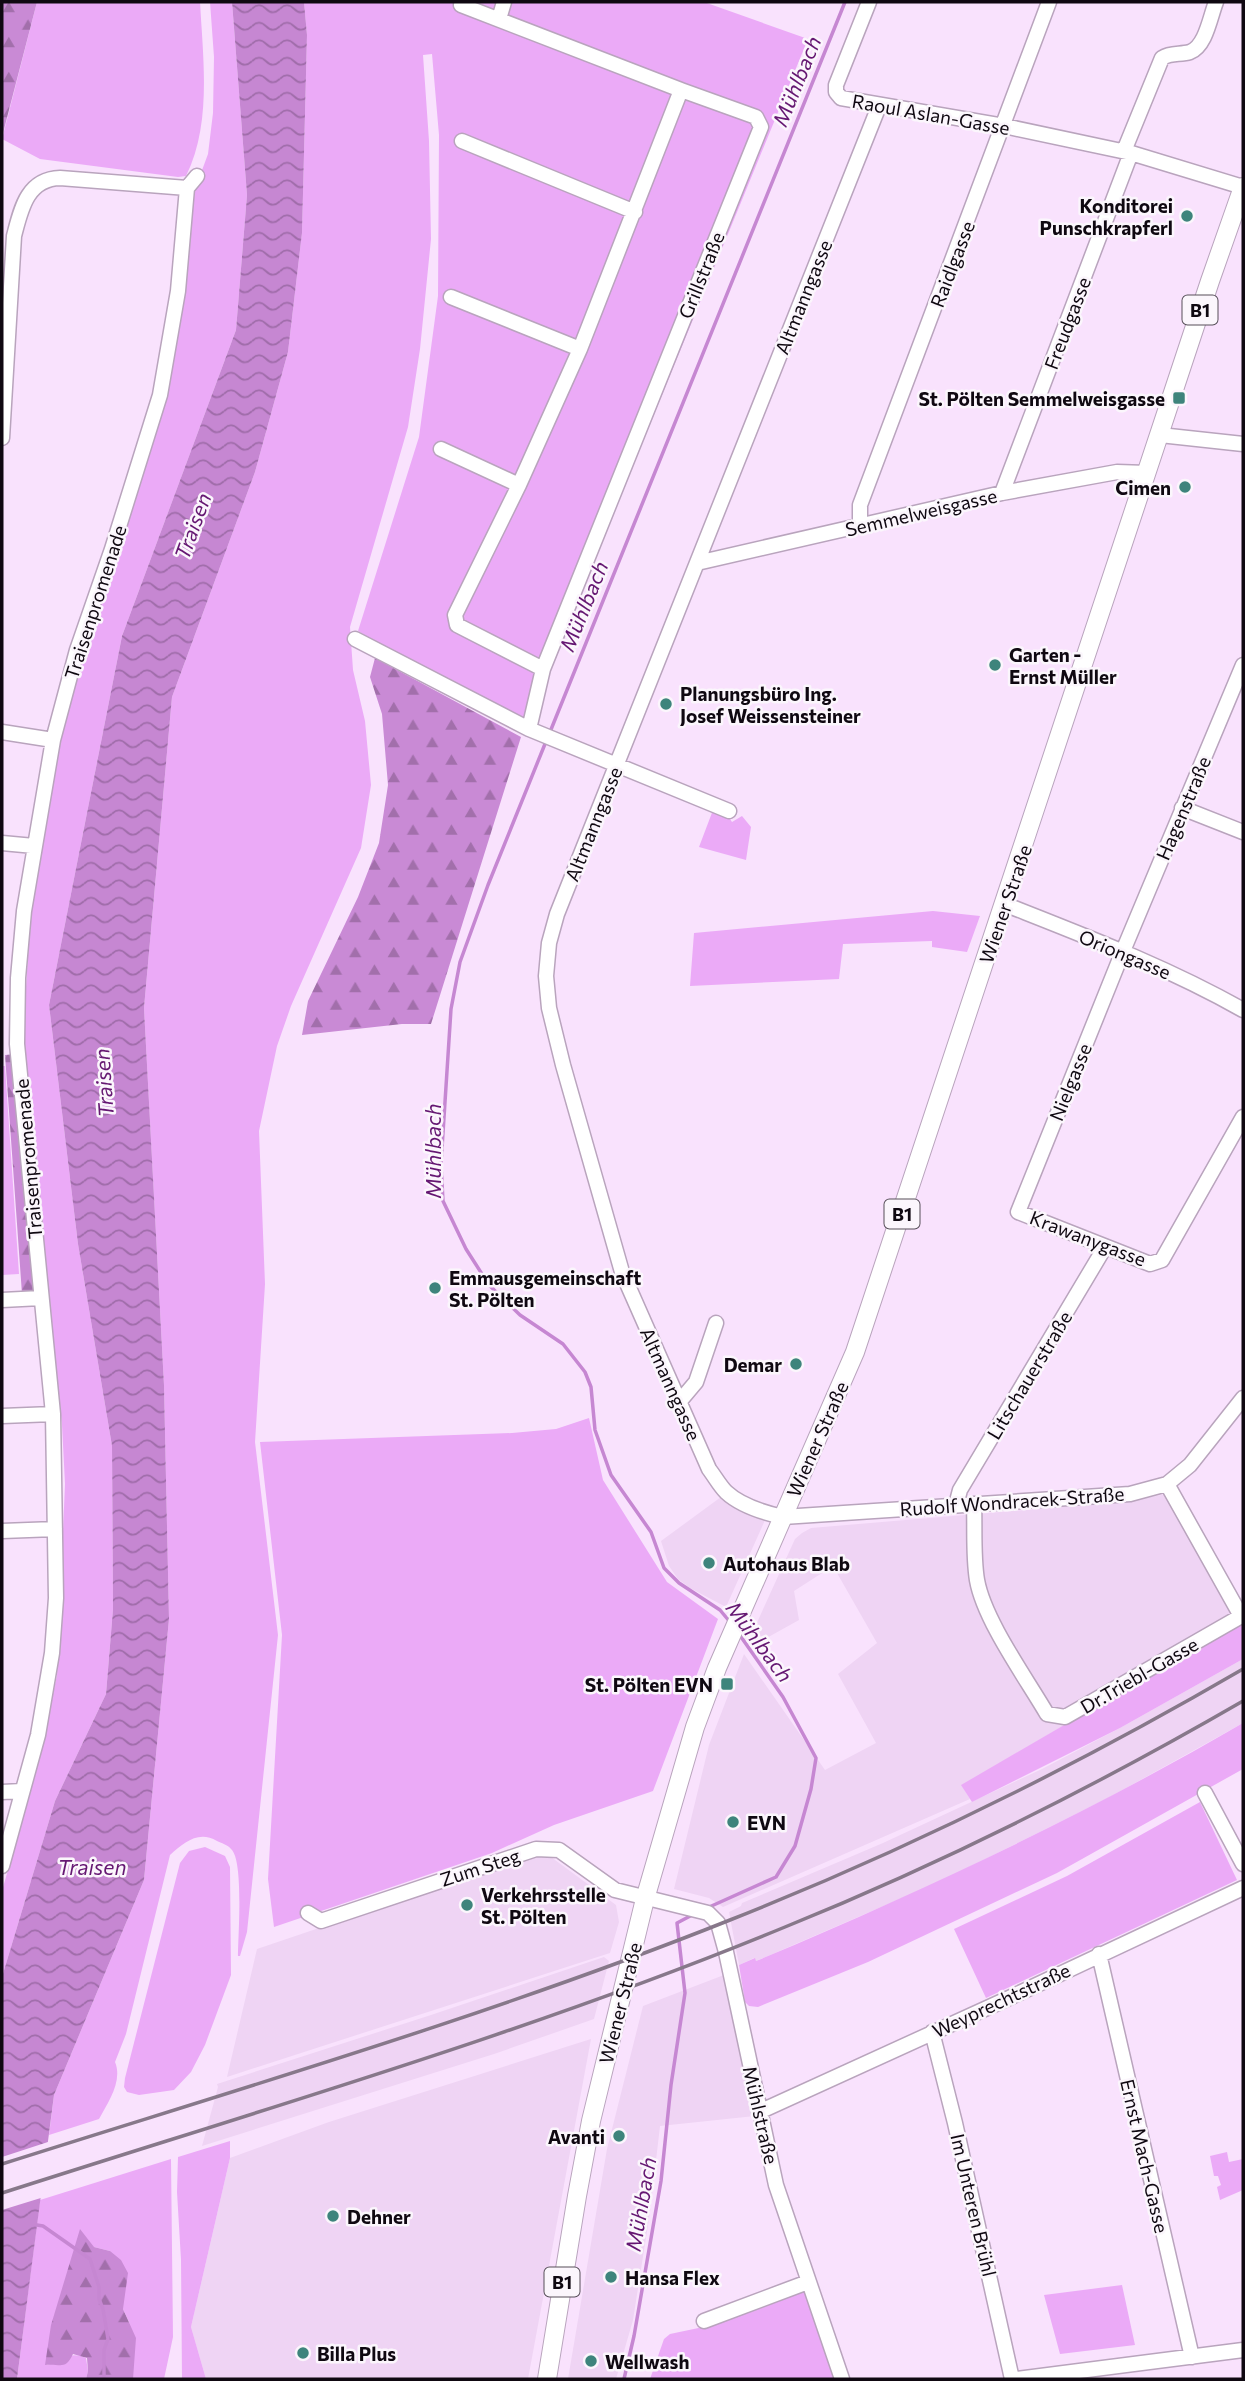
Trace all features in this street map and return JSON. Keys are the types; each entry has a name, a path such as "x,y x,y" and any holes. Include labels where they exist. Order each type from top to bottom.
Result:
{"main road":[{"name":"Wiener Straße","path":"547,2379 589,2133 645,1899 695,1727 860,1339 1243,187"}],"street":[{"path":"499,19 504,2"},
{"name":"Raoul Aslan-Gasse","path":"869,2 836,85 836,92 841,98 1004,126 1127,152 1243,187"},
{"name":"Raidlgasse","path":"860,526 860,505 1049,2"},
{"path":"1127,152 1162,58 1168,54 1192,51 1197,47 1216,2"},
{"name":"Grillstraße","path":"461,5 756,117 761,127 543,669 529,729"},
{"path":"543,669 457,625 455,615 519,485 580,349 681,90"},
{"name":"Altmanngasse","path":"783,1517 726,1492 709,1469 622,1272 563,1065 546,976 549,943 557,914 879,106"},
{"path":"462,141 635,212"},
{"name":"Freudgasse","path":"1002,493 1127,152"},
{"path":"2,438 14,236 20,211 31,190 50,178 60,177 187,188 197,176"},
{"name":"Traisenpromenade","path":"2,1866 38,1735 52,1653 56,1598 53,1415 17,1044 20,964 34,846 53,740 77,650 160,395 178,291 187,188"},
{"path":"452,297 580,349"},
{"path":"1160,435 1243,444"},
{"path":"441,449 519,485"},
{"name":"Semmelweisgasse","path":"697,564 1002,493 1117,472 1147,473"},
{"path":"355,639 529,729 729,811"},
{"name":"Hagenstraße","path":"1123,951 1243,665"},
{"path":"2,732 53,740"},
{"path":"1182,808 1243,832"},
{"path":"2,843 34,846"},
{"name":"Oriongasse","path":"1004,904 1123,951 1210,991 1243,1010"},
{"name":"Nielgasse","path":"1018,1212 1123,951"},
{"path":"2,1045 17,1044"},
{"name":"Krawanygasse","path":"1018,1212 1150,1264 1161,1259 1243,1117"},
{"name":"Litschauerstraße","path":"956,1505 960,1490 1105,1247"},
{"path":"2,1300 41,1298"},
{"path":"680,1401 696,1382 716,1323"},
{"name":"Rudolf Wondracek-Straße","path":"783,1517 1130,1494 1167,1484 1190,1465 1243,1398"},
{"path":"2,1416 53,1415"},
{"path":"1167,1484 1242,1615"},
{"name":"Dr.Triebl-Gasse","path":"974,1504 976,1568 982,1597 989,1616 1047,1714 1065,1717 1242,1615"},
{"path":"2,1531 55,1529"},
{"path":"2,1792 22,1791"},
{"path":"1205,1793 1243,1864"},
{"name":"Zum Steg","path":"308,1913 321,1921 536,1849 559,1850 615,1890 645,1899"},
{"name":"Weyprechtstraße","path":"759,2112 1243,1888"},
{"name":"Mühlstraße","path":"645,1899 689,1907 708,1913 716,1919 726,1952 776,2185 842,2379"},
{"name":"Ernst Mach-Gasse","path":"1099,1954 1192,2357"},
{"name":"Im Unteren Brühl","path":"933,2032 1015,2379"},
{"path":"704,2321 808,2282"},
{"path":"1015,2379 1103,2374 1243,2350"}],"shaded area":[{"path":"37,2 200,2 204,68 203,113 200,135 186,176 40,159 2,139"},
{"path":"210,2 232,2 247,195 236,330 122,636 49,1005 78,1244 112,1446 113,1609 106,1694 55,1801 2,1977 2,1891 38,1765 57,1675 65,1484 62,1425 50,1311 41,1276 23,1033 31,910 60,743 81,661 153,444 168,385 181,310 194,192 208,154 213,113 214,57"},
{"path":"304,2 704,2 808,39 548,673 532,735 358,631 419,437 438,296 439,135 432,54 423,55 429,141 431,239 420,349 408,427 350,627 353,670 365,721 371,785 361,848 291,1006 277,1046 259,1131 265,1284 255,1442 278,1635 247,1932 238,1956 238,1868 230,1848 210,1838 197,1837 170,1855 126,2034 115,2062 117,2077 113,2092 99,2119 49,2135 54,2095 144,1880 169,1619 164,1385 144,1008 172,697 255,472 288,352 302,233 307,35"},
{"path":"713,810 726,813 732,822 742,816 751,827 746,860 699,847"},
{"path":"933,911 980,916 967,952 932,947 932,941 843,944 839,979 690,986 694,933"},
{"path":"2,1066 5,1066 19,1274 2,1275"},
{"path":"589,1418 603,1480 667,1582 718,1619 653,1791 554,1825 492,1853 274,1927 268,1879 282,1635 260,1442 512,1433 556,1429"},
{"path":"1166,1494 1239,1623 962,1785 970,1799 723,1907 709,1898 674,1889 709,1745 744,1654 825,1770 876,1743 838,1674 877,1643 833,1566 794,1591 799,1620 763,1640 755,1627 795,1539 802,1533 811,1528 1132,1501"},
{"name":"Autohaus Blab","path":"721,1497 766,1518 726,1607 678,1579 669,1566 661,1541"},
{"path":"1243,1621 1243,1659 1120,1728 972,1802 961,1785"},
{"path":"1243,1659 1243,1723 1108,1798 939,1882 756,1961 754,1958 739,1965 729,1912 742,1903 883,1843 1042,1769"},
{"path":"1243,1723 1243,1769 1057,1873 868,1962 758,2007 749,2006 745,2002 739,1965 755,1958 756,1961 1004,1850 1125,1789"},
{"path":"1200,1802 1237,1880 986,1998 954,1929 1067,1876"},
{"path":"205,1847 225,1856 230,1867 231,1975 205,2045 191,2072 174,2090 139,2095 127,2092 124,2087 125,2078 180,1863 189,1851"},
{"name":"Verkehrsstelle St. Pölten","path":"531,1856 551,1857 616,1905 619,1922 610,1953 227,2077 257,1949"},
{"path":"604,1957 609,1961 594,2019 494,2054 202,2146 217,2084"},
{"path":"724,1975 755,2116 660,2126 633,2320 616,2379 568,2379 607,2149 643,2006"},
{"path":"591,2039 528,2379 206,2379 191,2327 230,2158 329,2122"},
{"path":"230,2141 230,2158 191,2327 206,2379 182,2379 178,2157"},
{"path":"1227,2152 1229,2162 1243,2159 1243,2190 1220,2200 1217,2187 1221,2185 1218,2176 1214,2176 1210,2156"},
{"path":"171,2159 173,2337 164,2379 133,2379 129,2322 123,2309 110,2251 94,2247 46,2365 75,2355 86,2358 86,2379 17,2379 40,2200"},
{"path":"1122,2285 1135,2345 1060,2354 1044,2295"},
{"path":"804,2290 835,2379 650,2379 664,2339 670,2334 708,2326"}],"green space":[{"path":"2,2 37,2 2,137"},
{"path":"375,658 521,737 431,1024 402,1024 302,1035 308,1001 358,897 379,843 388,785 382,714 370,677"},
{"path":"16,1054 39,1293 22,1294 5,1055"},
{"path":"80,2229 94,2247 110,2251 121,2260 128,2273 123,2309 136,2338 133,2379 86,2379 87,2358 73,2354 65,2364 45,2365 51,2325"}],"water":[{"name":"Traisen","path":"232,2 304,2 307,35 302,233 288,352 255,472 172,697 144,1008 164,1385 169,1619 144,1880 54,2095 17,2379 2,2379 2,1977 55,1801 106,1694 113,1609 112,1446 78,1244 49,1005 122,636 236,330 247,195"}],"pier":[{"path":"51,2141 44,2197 2,2210 2,2157"}],"waterway":[{"name":"Mühlbach","path":"550,732 845,2"},
{"name":"Mühlbach","path":"547,739 460,962 451,1009 441,1164 443,1201 466,1249 489,1285 520,1315 563,1344 585,1372 591,1387 595,1430 611,1475 651,1532 664,1568 679,1583 720,1610 730,1622"},
{"name":"Mühlbach","path":"707,1908 776,1877 795,1846 811,1789 816,1758 783,1697 739,1634"},
{"name":"Mühlbach","path":"624,2379 661,2181 671,2085 685,1993 677,1923 694,1914"},
{"path":"37,2225 43,2226 90,2259 99,2287 108,2339 104,2350 104,2379"}],"railway":[{"path":"2,2164 459,2019 730,1920 862,1865 991,1804 1118,1739 1243,1669"},
{"path":"2,2193 495,2035 689,1965 785,1927 903,1877 1018,1822 1243,1701"}],"place":[{"name":"Konditorei Punschkrapferl","path":"1187,216"},
{"name":"St. Pölten Semmelweisgasse","path":"1179,398"},
{"name":"Cimen","path":"1185,487"},
{"name":"Garten - Ernst Müller","path":"995,665"},
{"name":"Planungsbüro Ing. Josef Weissensteiner","path":"666,704"},
{"name":"Emmausgemeinschaft St. Pölten","path":"435,1288"},
{"name":"Demar","path":"796,1364"},
{"name":"Autohaus Blab","path":"709,1563"},
{"name":"St. Pölten EVN","path":"727,1684"},
{"name":"EVN","path":"733,1822"},
{"name":"Verkehrsstelle St. Pölten","path":"467,1905"},
{"name":"Avanti","path":"619,2136"},
{"name":"Dehner","path":"333,2216"},
{"name":"Hansa Flex","path":"611,2277"},
{"name":"Billa Plus","path":"303,2353"},
{"name":"Wellwash","path":"591,2361"}]}
